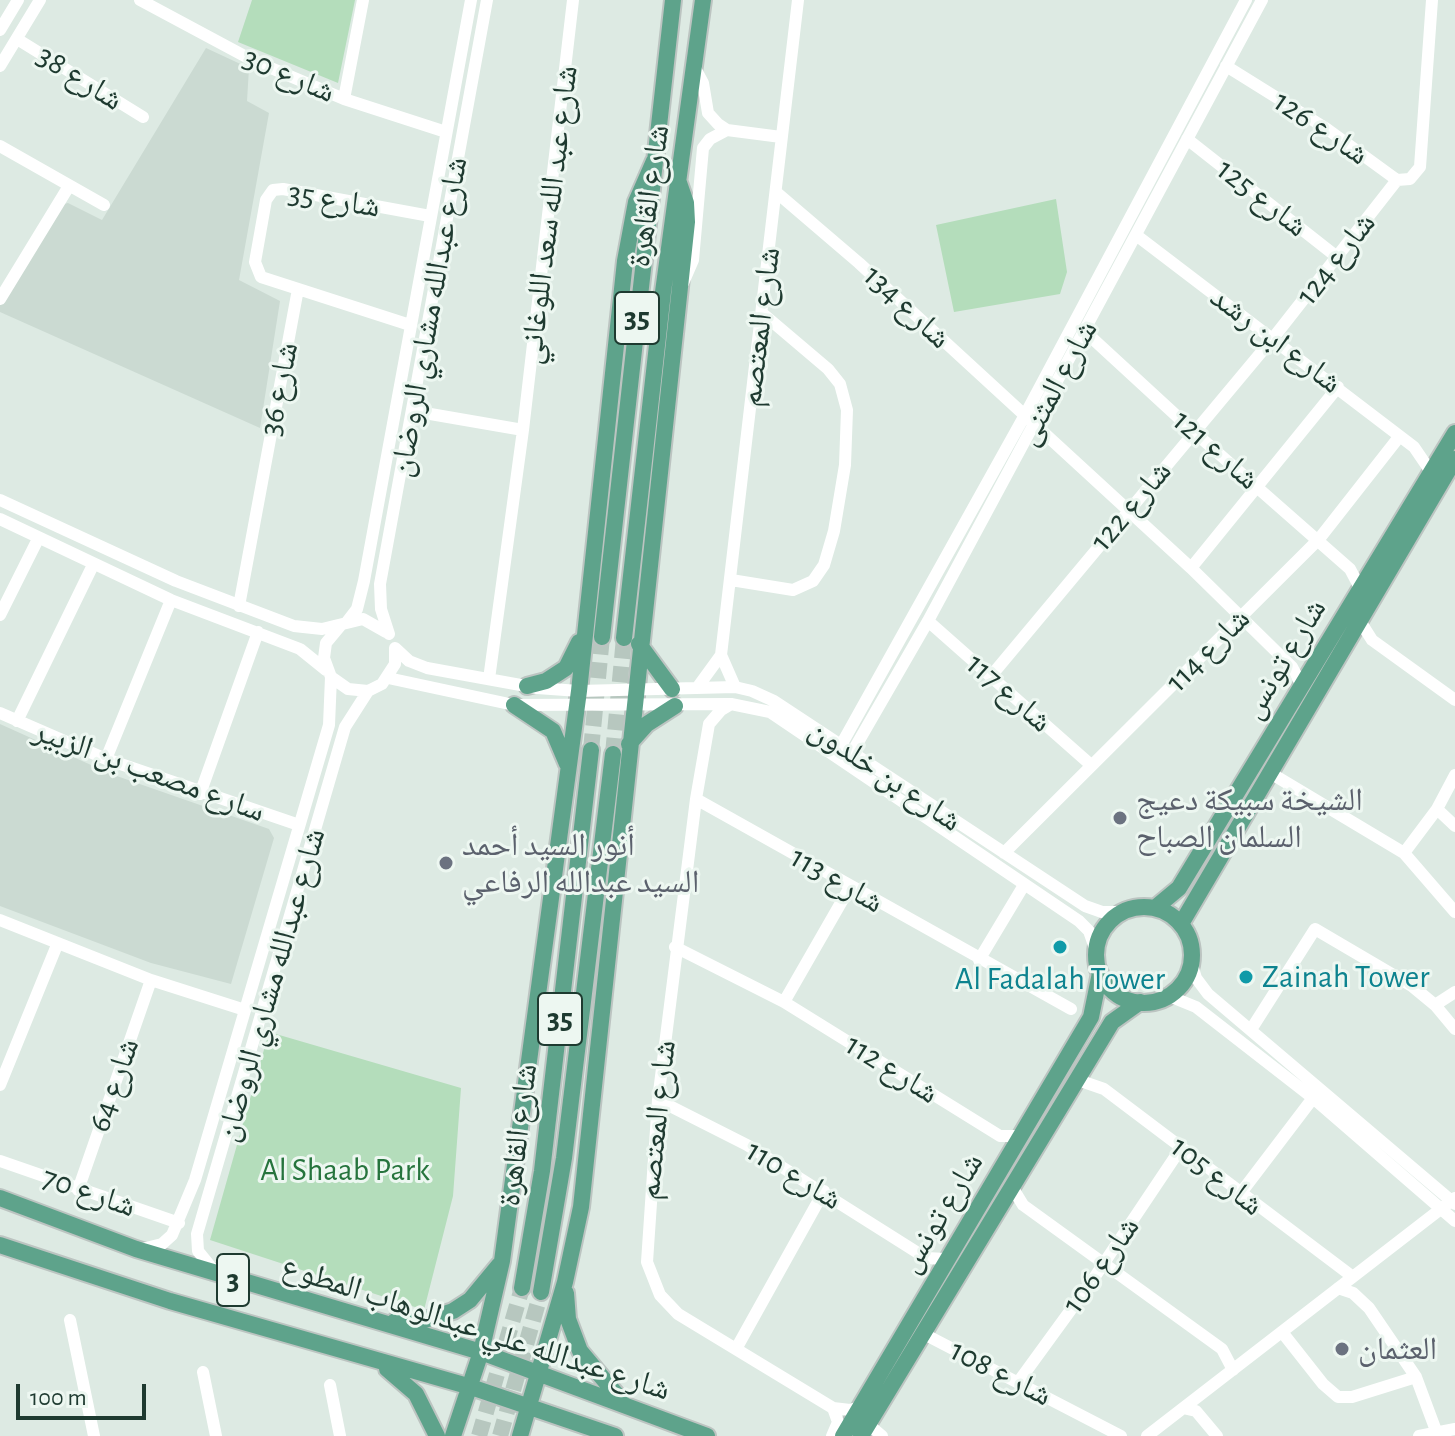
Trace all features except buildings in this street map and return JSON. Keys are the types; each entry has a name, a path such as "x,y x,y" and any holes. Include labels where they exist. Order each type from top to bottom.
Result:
{"main road":[{"name":"شارع القاهرة","path":"602,637 673,0"},
{"name":"شارع القاهرة","path":"631,641 678,180 703,0"},
{"path":"453,1436 481,1352 502,1261 578,698 629,235 641,186 654,161"},
{"path":"520,1436 565,1282 581,1207 629,744 633,698 631,641 668,418 687,222 686,203 678,180"},
{"name":"شارع تونس","path":"1181,924 1350,639 1450,454 1455,433"},
{"name":"شارع تونس","path":"1155,908 1179,888 1431,472 1450,454"},
{"path":"527,686 546,681 566,668 585,626"},
{"path":"629,744 673,697 631,641"},
{"path":"514,705 553,731 568,769"},
{"name":"شارع القاهرة","path":"522,1288 546,1140 591,750"},
{"name":"شارع القاهرة","path":"541,1292 564,1158 613,754"},
{"path":"1210,835 1208,849 1215,853 1224,850"},
{"path":"1138,907 1155,908 1181,924 1190,942 1191,962 1185,979 1169,996 1140,1002 1116,993 1100,973 1096,951 1101,932 1121,912 1138,907"},
{"name":"شارع تونس","path":"843,1436 1083,1029 1094,1007 1100,973"},
{"name":"شارع تونس","path":"864,1430 1117,1016 1140,1002"},
{"path":"1083,1029 1090,1027 1098,1032 1095,1051"},
{"name":"شارع عبدالله علي عبدالوهاب المطوع","path":"0,1198 221,1277 373,1318 481,1352 707,1436"},
{"name":"شارع عبدالله علي عبدالوهاب المطوع","path":"0,1245 170,1301 364,1359 471,1387"},
{"path":"373,1318 417,1321 453,1311 470,1300 502,1261"},
{"path":"565,1282 568,1319 585,1361 625,1404"},
{"path":"916,1310 907,1336 909,1341 919,1338"},
{"path":"364,1359 393,1372 416,1394 437,1436"},
{"name":"3","path":"471,1387 529,1405"},
{"name":"شارع عبدالله علي عبدالوهاب المطوع","path":"529,1405 615,1436"}],"street":[{"path":"0,30 18,0"},
{"path":"0,66 40,0"},
{"name":"شارع 30","path":"140,0 158,4 226,48 344,99 446,132"},
{"path":"344,99 363,0"},
{"path":"473,0 481,3 486,0"},
{"name":"شارع عبدالله مشاري الروضان","path":"344,623 357,609 364,581 430,216 473,0"},
{"name":"شارع عبدالله مشاري الروضان","path":"389,634 381,609 380,584 486,0"},
{"name":"شارع عبد الله سعد اللوغاني","path":"489,679 523,430 573,0"},
{"name":"شارع المعتصم","path":"697,688 721,655 798,0"},
{"name":"شارع المثنى","path":"844,754 1246,0"},
{"name":"شارع المثنى","path":"844,754 928,621 1262,0"},
{"name":"شارع 126","path":"1226,66 1327,129 1397,180 1410,179 1420,167 1432,0"},
{"path":"467,24 472,18 478,18 482,23 481,33"},
{"name":"شارع 38","path":"17,39 143,117"},
{"path":"695,68 703,83 708,113 727,130 781,137"},
{"path":"680,286 693,260 703,148 710,139 727,130"},
{"name":"شارع 125","path":"1187,139 1337,257"},
{"path":"0,146 104,205"},
{"name":"شارع 124","path":"1274,337 1397,180"},
{"path":"0,299 69,186"},
{"name":"شارع 35","path":"298,289 261,277 255,267 266,200 273,190 283,189 430,216"},
{"name":"شارع 134","path":"776,192 1191,568 1292,667 1301,684"},
{"name":"شارع ابن رشد","path":"1136,235 1274,337 1414,447 1431,472"},
{"path":"298,289 410,325"},
{"name":"شارع 36","path":"239,606 298,289"},
{"path":"731,580 787,590 806,586 824,565 840,505 847,410 842,388 828,369 762,313"},
{"name":"شارع 121","path":"1087,328 1093,339 1193,431 1319,539 1350,569 1360,588"},
{"name":"شارع 122","path":"991,676 1127,509 1274,337"},
{"path":"1191,568 1338,387"},
{"path":"413,411 523,430"},
{"name":"شارع 114","path":"1004,853 1319,539 1399,437"},
{"name":"شارع ابن رشد","path":"1414,447 1450,454"},
{"path":"386,459 396,467 403,464"},
{"path":"382,482 388,480 398,488"},
{"path":"0,500 152,571 294,626 316,629 370,621 389,634 395,648 395,664 388,678 368,691 348,689 310,656 290,644 171,600 0,519"},
{"path":"0,615 38,539"},
{"path":"17,721 93,565"},
{"path":"1350,569 1370,570"},
{"path":"364,581 371,588 380,584"},
{"path":"106,759 171,600"},
{"name":"شارع 117","path":"928,621 1091,765"},
{"path":"1360,621 1372,640 1455,700"},
{"path":"330,675 324,651 330,636 344,623"},
{"path":"290,644 302,638 294,626"},
{"path":"200,794 258,632"},
{"path":"1350,639 1372,640"},
{"path":"395,648 409,661 427,668 578,698"},
{"path":"721,655 735,687"},
{"path":"1292,667 1311,668"},
{"path":"424,687 421,677 427,668"},
{"name":"شارع عبدالله مشاري الروضان","path":"179,1223 195,1180 329,725 330,675"},
{"path":"388,678 514,705 578,698"},
{"name":"شارع بن خلدون","path":"578,698 673,697 697,688 735,687 767,697 1024,885 1083,924 1096,951"},
{"name":"شارع عبدالله مشاري الروضان","path":"221,1277 204,1262 197,1246 211,1189 343,733 353,709 368,691"},
{"name":"شارع بن خلدون","path":"673,697 694,705 731,704 770,712 844,754 1091,909 1121,912"},
{"name":"شارع المعتصم","path":"731,704 716,714 706,736 675,947 646,1233 652,1279 660,1295 678,1314 833,1408"},
{"path":"694,705 706,736"},
{"name":"سارع مصعب بن الزبير","path":"0,713 106,759 200,794 299,825"},
{"path":"329,725 339,723 343,733"},
{"path":"1272,774 1404,853 1455,912"},
{"path":"1404,853 1437,809 1455,775"},
{"name":"شارع 113","path":"696,799 1071,1009"},
{"path":"1437,809 1454,822"},
{"path":"979,960 1024,885"},
{"path":"784,1002 850,887"},
{"path":"277,899 288,894 292,903"},
{"path":"0,920 151,980 245,1010"},
{"path":"1252,1028 1315,929 1392,972 1435,1005 1455,1029"},
{"path":"0,1085 57,945"},
{"name":"شارع 112","path":"675,947 784,1002 1000,1136"},
{"path":"1191,962 1196,978 1208,994 1252,1028 1451,1203 1455,1221"},
{"name":"شارع 64","path":"78,1190 151,980"},
{"path":"1435,1005 1455,992"},
{"path":"1169,996 1196,1007 1451,1203"},
{"name":"شارع 105","path":"1078,1080 1095,1083 1353,1277"},
{"path":"1240,1194 1313,1098"},
{"name":"شارع 110","path":"658,1100 747,1145 926,1258"},
{"path":"1007,1158 1000,1136 1020,1136"},
{"name":"شارع 106","path":"1019,1381 1105,1263 1181,1148"},
{"name":"شارع 70","path":"0,1161 179,1223"},
{"path":"195,1180 201,1188 211,1189"},
{"path":"1012,1187 1023,1205 1222,1349 1233,1370"},
{"path":"736,1349 824,1191"},
{"path":"1147,1436 1451,1203"},
{"path":"999,1208 1023,1205"},
{"path":"136,1249 162,1244 179,1223"},
{"path":"934,1279 926,1258 946,1259"},
{"path":"1338,1288 1353,1293 1369,1308 1416,1377 1437,1434"},
{"path":"70,1320 94,1436"},
{"path":"1282,1332 1323,1384 1338,1397 1352,1397 1416,1377"},
{"name":"شارع 108","path":"919,1338 1019,1381 1121,1436"},
{"path":"203,1372 216,1436"},
{"path":"330,1385 340,1436"},
{"path":"832,1436 838,1422 833,1408 850,1410 860,1407"},
{"path":"1183,1408 1196,1411 1217,1436"},
{"path":"1419,1436 1455,1429"},
{"path":"864,1430 882,1436"}],"shaded area":[{"path":"206,48 249,68 247,101 269,113 239,280 280,301 260,428 0,312 0,300 60,205 68,203 102,220"},
{"path":"0,724 111,774 269,829 274,838 231,984 151,963 0,906"}],"green space":[{"path":"252,0 355,0 338,83 238,42"},
{"path":"1056,199 1067,272 1060,294 954,312 936,225"},
{"name":"Al Shaab Park","path":"269,1032 461,1088 453,1196 424,1310 210,1240"}],"tunnel":[{"path":"591,750 602,637"},
{"path":"613,754 624,638"},
{"path":"479,1436 522,1288"},
{"path":"500,1436 541,1292"}],"place":[{"name":"الشيخة سبيكة دعيج السلمان الصباح","path":"1120,818"},
{"name":"أنور السيد أحمد السيد عبدالله الرفاعي","path":"446,863"},
{"name":"Al Fadalah Tower","path":"1060,947"},
{"name":"Zainah Tower","path":"1246,977"},
{"name":"العثمان","path":"1342,1349"}]}
